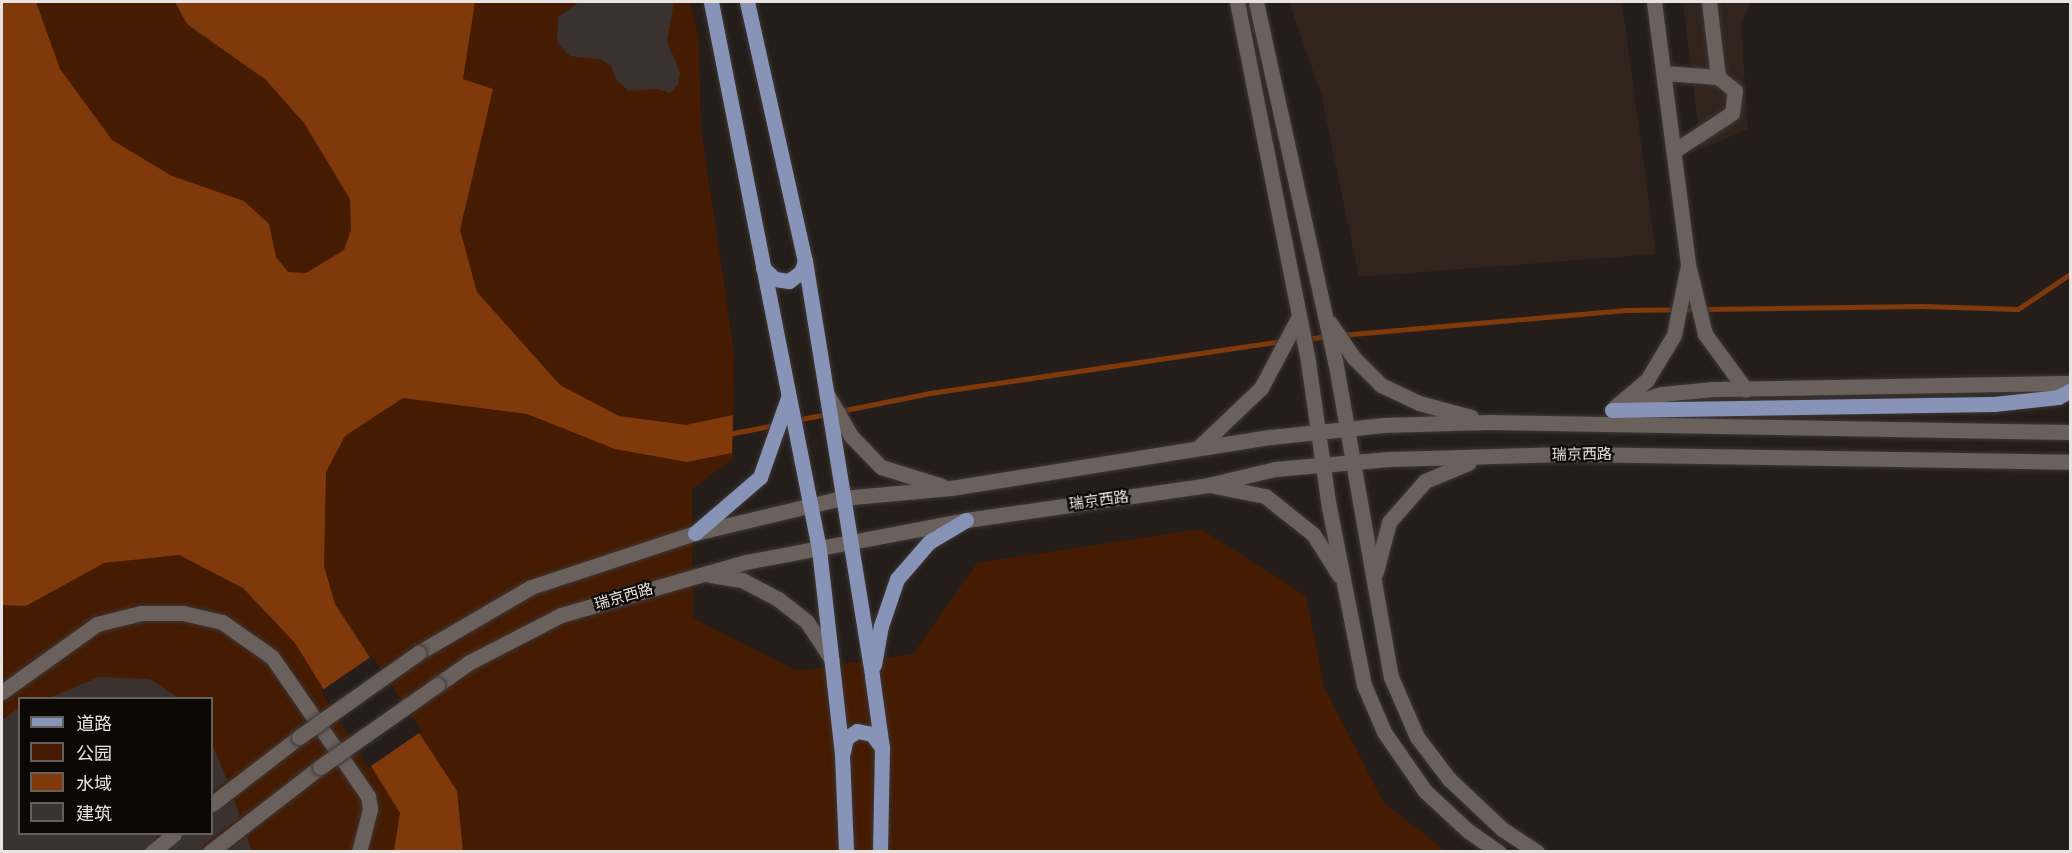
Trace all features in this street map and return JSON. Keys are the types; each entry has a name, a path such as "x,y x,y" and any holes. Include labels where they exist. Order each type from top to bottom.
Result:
{"main road":[{"path":"711,2 819,549 842,755 846,852"},
{"path":"747,2 805,261 848,544 872,676 882,748 880,852"},
{"path":"763,268 775,279 789,280 801,272 805,261"},
{"path":"1612,410 1994,404 2058,397 2070,391"},
{"path":"695,533 760,477 788,398"},
{"path":"872,676 881,626 897,579 929,542 966,520"},
{"path":"842,755 846,738 857,731 872,734 882,748"}],"street":[{"path":"1237,2 1296,311 1308,362 1323,465 1364,685 1384,732 1425,792 1467,831 1498,852"},
{"path":"1256,2 1325,310 1391,677 1417,737 1449,779 1502,829 1536,852"},
{"path":"1654,2 1688,265 1705,334 1746,390"},
{"path":"1708,2 1718,77"},
{"path":"1664,73 1718,77 1735,91 1732,112 1674,151"},
{"path":"1612,410 1647,380 1674,334 1688,265"},
{"path":"1325,310 1354,358 1381,385 1410,399 1489,422"},
{"path":"1200,446 1261,388 1296,311"},
{"path":"1567,421 1662,394 2070,383"},
{"path":"826,392 851,436 880,466 951,488"},
{"path":"213,803 299,736 418,653 531,587 695,533 842,498 951,488 1200,446 1347,429 1489,422 1567,421 2070,432"},
{"name":"瑞京西路","path":"210,852 320,767 468,663 561,615 746,562 966,520 1208,485 1275,469 1353,462 1573,454 2070,462"},
{"path":"1375,578 1389,522 1425,481 1476,459"},
{"path":"1208,485 1265,496 1313,534 1346,585"},
{"path":"704,574 742,580 778,599 807,622 833,660"},
{"path":"2,692 33,674 97,624 141,613 183,613 222,622 272,657 368,796 370,809 359,852"},
{"path":"152,852 173,835"}],"shaded area":[{"path":"1289,2 1622,2 1656,254 1359,277 1321,94"},
{"path":"1683,2 1751,2 1741,24 1748,129 1701,149"}],"green space":[{"path":"2,2 690,2 699,40 701,129 734,352 733,459 692,489 693,618 797,671 913,654 977,563 1201,529 1306,596 1324,687 1384,803 1446,851 2,852"}],"water":[{"path":"2,2 36,2 60,69 112,140 172,176 244,201 269,224 276,257 288,272 306,273 344,250 351,230 350,199 304,123 266,80 187,24 175,2 475,2 463,79 493,89 460,230 477,292 560,385 619,416 686,425 733,415 732,453 687,462 615,449 527,414 403,398 345,436 326,472 324,566 335,604 457,791 463,851 394,851 400,813 295,643 243,588 179,555 104,563 26,606 2,605"}],"pier":[{"path":"372,656 422,731 368,768 321,691"}],"building":[{"path":"579,2 674,2 667,41 680,73 678,85 670,93 658,89 629,91 616,80 611,66 600,59 570,56 557,43 558,17"},
{"path":"99,677 150,679 177,697 52,697"},
{"path":"18,708 18,835 158,835 143,852 2,852 2,720"},
{"path":"213,745 227,780 213,791"},
{"path":"234,800 240,817 204,844 200,852 168,852 183,835 213,835 213,813"},
{"path":"247,836 252,852 227,852"}],"waterway":[{"path":"1341,335 1629,310 1922,306 2018,309 2070,274"},
{"path":"1305,339 1329,336"},
{"path":"840,411 930,393 1284,341"},
{"path":"796,420 828,414"},
{"path":"728,434 775,425"}]}
